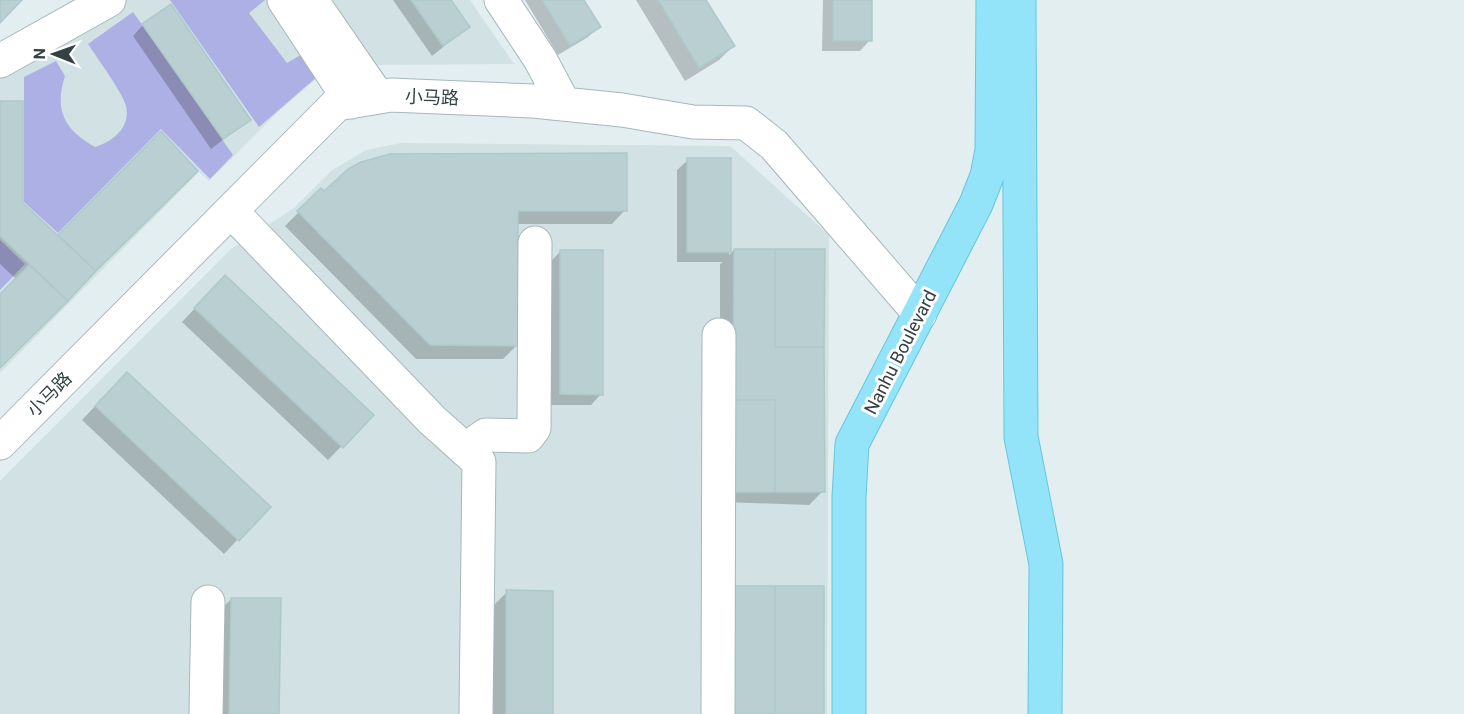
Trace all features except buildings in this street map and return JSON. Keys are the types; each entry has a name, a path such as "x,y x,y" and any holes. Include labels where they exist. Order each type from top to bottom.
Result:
{"main road":[{"name":"Nanhu Boulevard","path":"849,714 849,497 852,444 976,204 987,176 992,150 993,0"},
{"path":"1019,0 1021,437 1046,564 1045,714"}],"street":[{"path":"0,62 109,0"},
{"path":"284,0 364,100"},
{"path":"312,0 364,100"},
{"path":"501,0 540,59 564,104"},
{"name":"小马路","path":"0,443 338,104 391,95 564,104 622,110 693,122 746,123 774,145 920,314"},
{"path":"232,212 432,420 479,462 476,714"},
{"path":"465,450 486,435 528,436 534,428 535,243"},
{"path":"718,335 718,714"},
{"path":"206,714 208,602"}],"shaded area":[{"path":"74,0 470,0 514,64 367,65 315,80 280,110 209,181 199,172 0,373 0,42"},
{"path":"170,0 265,0 249,13 287,63 304,53 319,75 259,127"},
{"path":"133,12 233,155 210,179 161,129 58,233 24,202 24,77 56,61 65,76 61,109 69,126 95,147 108,142 119,133 126,121 126,106 115,84 88,44"},
{"path":"401,143 730,146 829,235 827,714 0,714 0,481 231,249 294,208 331,171 366,150"},
{"path":"0,240 25,264 0,290"}]}
